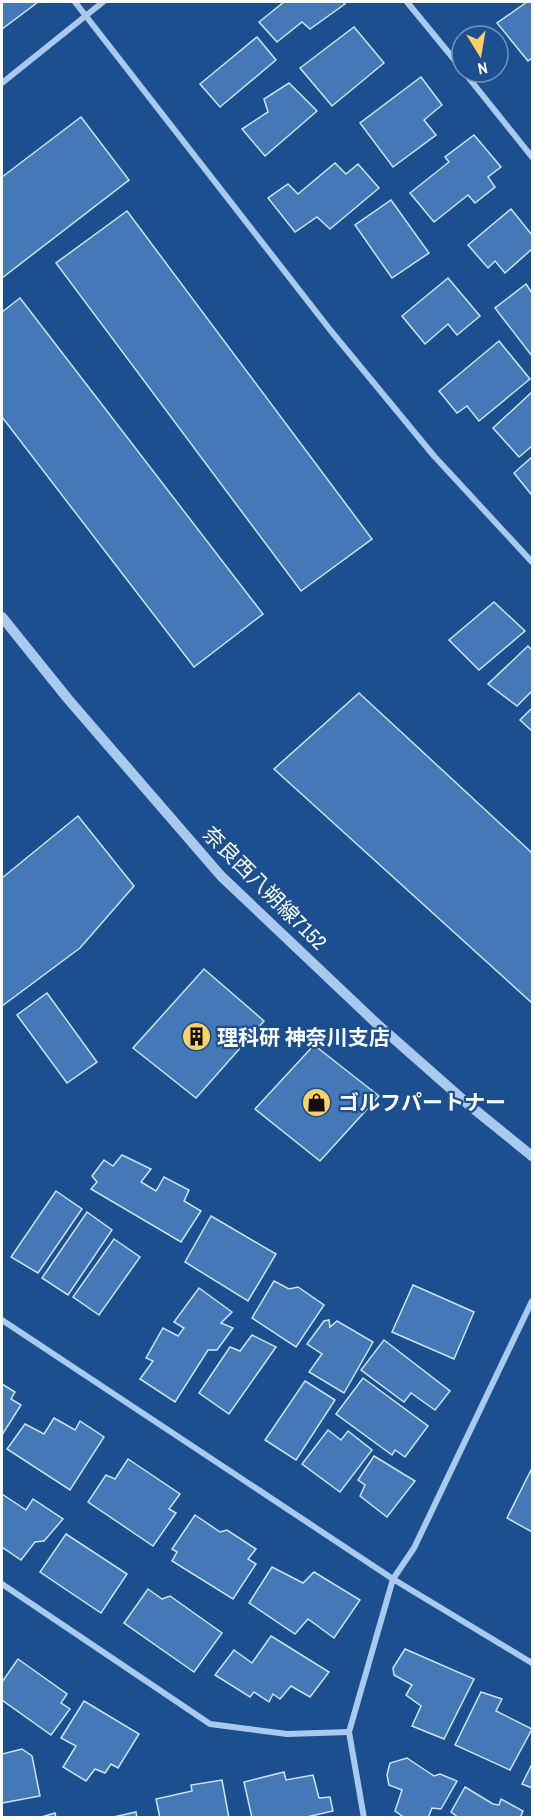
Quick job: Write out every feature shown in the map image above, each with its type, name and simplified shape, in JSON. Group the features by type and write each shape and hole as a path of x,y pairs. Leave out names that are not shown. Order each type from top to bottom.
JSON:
{"street":[{"path":"75,2 346,349 434,456 532,562"},
{"path":"2,83 103,2"},
{"path":"407,2 450,55"},
{"path":"473,84 532,157"},
{"name":"奈良西八朔線7152","path":"2,617 76,708 221,876 376,1023 469,1105 532,1156"},
{"path":"364,1818 349,1732 393,1579 414,1548 532,1301"},
{"path":"2,1320 393,1579 532,1663"},
{"path":"2,1584 210,1724 287,1734 349,1732"}],"building":[{"path":"2,2 38,2 2,29"},
{"path":"284,2 343,2 345,4 310,29 302,22 277,42 259,22"},
{"path":"527,2 532,2 532,58 528,61 510,39 510,24 497,23"},
{"path":"354,27 384,63 332,106 300,68"},
{"path":"257,37 276,60 220,107 200,84"},
{"path":"421,77 442,105 424,120 436,135 393,167 360,123"},
{"path":"289,83 317,111 265,156 242,129 268,112 264,99"},
{"path":"81,117 129,180 2,278 2,177"},
{"path":"474,135 501,167 488,177 495,187 475,203 468,195 434,222 410,193 449,162 445,157"},
{"path":"335,163 346,174 358,164 379,188 330,229 317,217 295,232 268,198 288,184 298,194"},
{"path":"391,200 429,253 392,278 355,225"},
{"path":"511,209 532,235 532,249 505,273 495,261 488,268 468,245"},
{"path":"127,211 372,539 301,591 56,263"},
{"path":"448,278 480,316 457,335 448,324 425,344 402,316"},
{"path":"526,284 532,293 532,356 495,308"},
{"path":"20,298 263,614 194,667 2,417 2,312"},
{"path":"499,341 530,379 479,421 467,406 457,413 439,391"},
{"path":"532,392 532,446 519,457 493,428"},
{"path":"532,457 532,492 531,494 514,473"},
{"path":"494,602 525,631 479,670 449,640"},
{"path":"528,646 532,650 532,691 517,706 488,684"},
{"path":"359,693 532,853 532,1003 274,769"},
{"path":"532,708 532,731 520,720"},
{"path":"78,816 134,886 80,948 2,1006 2,878"},
{"name":"理科研 神奈川支店","path":"204,969 264,1021 196,1098 133,1048"},
{"path":"47,993 97,1062 67,1083 17,1015"},
{"name":"ゴルフパートナー","path":"314,1045 379,1096 320,1161 255,1109"},
{"path":"122,1155 151,1169 141,1182 156,1191 164,1177 189,1190 184,1201 201,1211 181,1242 91,1189 97,1182 92,1176 104,1160 113,1166"},
{"path":"56,1191 82,1209 38,1273 11,1257"},
{"path":"87,1212 112,1230 68,1295 42,1278"},
{"path":"211,1216 276,1254 248,1301 185,1262"},
{"path":"114,1239 140,1257 99,1315 73,1297"},
{"path":"274,1281 289,1289 298,1287 324,1305 296,1347 252,1318"},
{"path":"413,1285 474,1312 454,1359 392,1332"},
{"path":"199,1288 232,1312 221,1323 233,1328 217,1350 208,1350 175,1402 140,1379 153,1361 146,1358 163,1328 178,1336 184,1328 174,1322"},
{"path":"329,1320 330,1327 337,1321 373,1342 344,1393 309,1372 322,1354 307,1344 324,1321"},
{"path":"252,1335 276,1347 229,1414 199,1393 230,1347 240,1351"},
{"path":"384,1340 450,1391 435,1410 411,1393 404,1402 361,1370"},
{"path":"363,1378 428,1426 405,1457 395,1450 392,1455 336,1414"},
{"path":"305,1381 335,1400 296,1460 265,1440"},
{"path":"2,1384 15,1392 11,1399 21,1405 2,1435"},
{"path":"54,1418 75,1430 80,1421 104,1437 70,1490 7,1449 25,1424 44,1434"},
{"path":"328,1430 341,1440 348,1431 372,1450 340,1492 302,1464"},
{"path":"374,1456 415,1481 387,1517 360,1496 365,1485 358,1480"},
{"path":"128,1459 180,1494 169,1509 176,1513 153,1546 88,1502 106,1475 115,1479"},
{"path":"532,1468 532,1532 507,1518"},
{"path":"2,1494 26,1510 33,1499 63,1519 44,1541 35,1542 21,1560 2,1547"},
{"path":"195,1515 220,1532 227,1530 256,1549 248,1559 256,1564 233,1599 172,1561 177,1552 172,1549"},
{"path":"66,1534 127,1574 101,1613 40,1572"},
{"path":"272,1567 303,1583 314,1572 360,1600 334,1638 308,1619 295,1634 249,1603"},
{"path":"148,1589 162,1599 170,1596 222,1633 194,1672 124,1623"},
{"path":"271,1636 329,1672 310,1697 291,1686 280,1699 273,1694 269,1702 254,1692 250,1697 215,1675 234,1650 252,1663"},
{"path":"405,1649 474,1679 444,1739 412,1726 421,1706 406,1695 412,1685 394,1675 393,1668"},
{"path":"18,1659 67,1694 61,1703 70,1709 51,1735 2,1700 2,1682"},
{"path":"481,1692 502,1699 496,1711 532,1729 510,1770 455,1745"},
{"path":"84,1701 139,1734 118,1768 111,1764 105,1773 95,1769 86,1781 63,1767 76,1746 61,1738"},
{"path":"22,1749 32,1756 40,1796 2,1803 2,1754"},
{"path":"407,1758 434,1776 440,1774 457,1781 441,1809 432,1808 428,1818 405,1818 395,1811 402,1790 389,1785 387,1775 390,1763"},
{"path":"532,1764 532,1788 522,1784"},
{"path":"284,1772 286,1780 313,1775 319,1798 330,1797 333,1811 302,1818 252,1818 244,1782"},
{"path":"222,1780 229,1818 160,1818 156,1799 192,1791 191,1785"},
{"path":"465,1787 493,1804 499,1805 501,1799 523,1811 520,1818 459,1818 451,1812"},
{"path":"136,1812 137,1818 109,1818"},
{"path":"55,1813 56,1818 38,1818"}],"place":[{"name":"理科研 神奈川支店","path":"196,1037"},
{"name":"ゴルフパートナー","path":"317,1102"}]}
